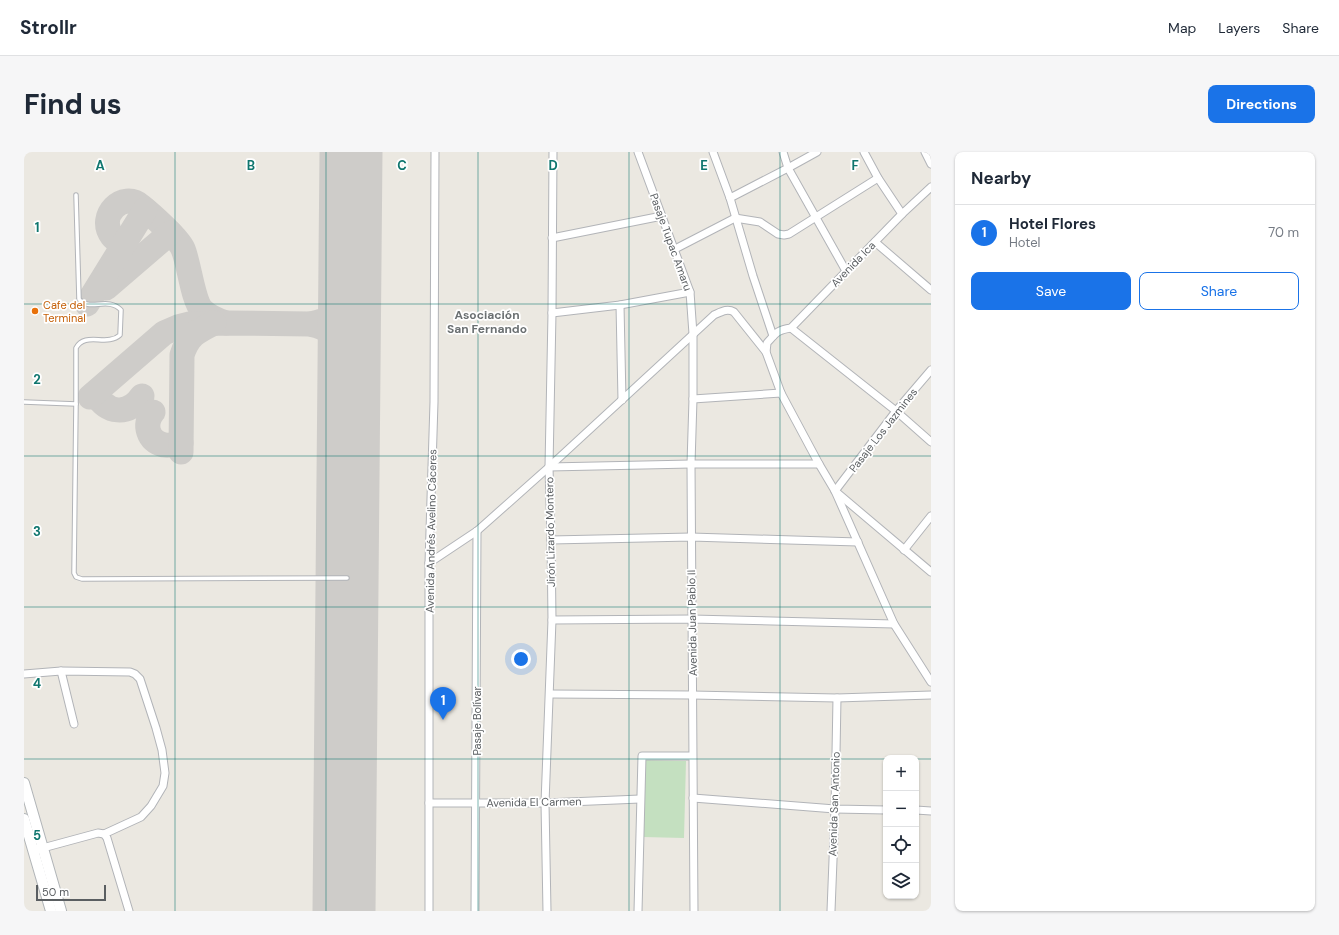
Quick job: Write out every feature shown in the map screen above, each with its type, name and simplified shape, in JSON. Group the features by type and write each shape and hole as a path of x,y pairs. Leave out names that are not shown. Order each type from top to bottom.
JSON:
{"street":[{"name":"Avenida Andrés Avelino Cáceres","path":"429,911 429,563 434,402 435,152"},
{"name":"Jirón Lizardo Montero","path":"547,911 545,804 552,620 549,467 553,152"},
{"name":"Pasaje Tupac Amaru","path":"638,152 690,292 693,334"},
{"path":"714,152 773,336 767,343 766,352"},
{"path":"783,152 788,168 846,271"},
{"path":"730,198 817,152"},
{"path":"864,152 878,178 902,214"},
{"path":"925,152 931,164"},
{"path":"675,249 735,218 760,222 778,234 789,234 878,178"},
{"name":"Avenida Ica","path":"773,336 780,329 790,328 931,186"},
{"path":"552,238 662,216"},
{"path":"875,242 931,290"},
{"path":"552,313 620,305 690,292"},
{"path":"620,305 622,400"},
{"path":"429,563 477,531 714,315 723,310 730,310 741,320 766,352 782,393 819,464 835,491 894,624 931,682"},
{"path":"790,328 896,411 931,442"},
{"name":"Avenida Juan Pablo II","path":"693,334 693,399 690,464 694,911"},
{"name":"Pasaje Los Jazmines","path":"835,491 896,411 931,370"},
{"path":"693,399 782,393"},
{"path":"549,467 690,464 819,464"},
{"path":"835,491 931,572"},
{"path":"904,550 931,516"},
{"name":"Pasaje Bolívar","path":"475,911 477,531"},
{"path":"551,540 691,537 858,542"},
{"path":"552,620 692,619 894,624"},
{"path":"24,674 61,671 130,672 135,674 140,679 156,728 162,750 165,773 163,786 151,806 141,817 104,834 98,833 38,849"},
{"path":"61,671 74,724"},
{"path":"550,694 837,698 931,695"},
{"name":"Avenida San Antonio","path":"831,911 837,698"},
{"path":"638,911 642,756 692,756"},
{"path":"24,783 51,911"},
{"path":"693,798 835,809 883,810"},
{"name":"Avenida El Carmen","path":"428,802 545,804 640,799"},
{"path":"919,810 931,811"},
{"path":"24,819 38,849 60,911"},
{"path":"104,834 107,838 129,911"}],"lane":[{"path":"76,195 79,299 82,303 88,304 116,305 121,310 120,335 117,338 111,340 84,340 78,343 76,348 74,573 76,576 82,579 347,578"},
{"path":"24,402 76,404"}],"green space":[{"path":"645,760 686,761 684,838 643,837"}],"taxiway":[{"path":"124,245 112,236 108,228 108,221 110,214 120,203 127,201 134,202 158,220 171,233 183,249 196,299 202,310 207,315 226,323"},
{"path":"87,304 145,210"},
{"path":"106,288 170,233"},
{"path":"310,324 326,320 336,312 350,286"},
{"path":"181,452 182,355 190,339 202,329 214,323"},
{"path":"90,397 164,333 190,324 310,324 325,329 335,336 343,346 349,360"},
{"path":"95,393 105,405 118,410 130,407 142,396"},
{"path":"153,412 148,422 148,427 154,440 164,445 181,443"}],"runway":[{"path":"344,911 351,152"}],"place":[{"name":"Cafe del Terminal","path":"35,311"},
{"name":"Hotel Flores","path":"443,720"}],"district":[{"name":"Asociación San Fernando","path":"487,322"}]}
